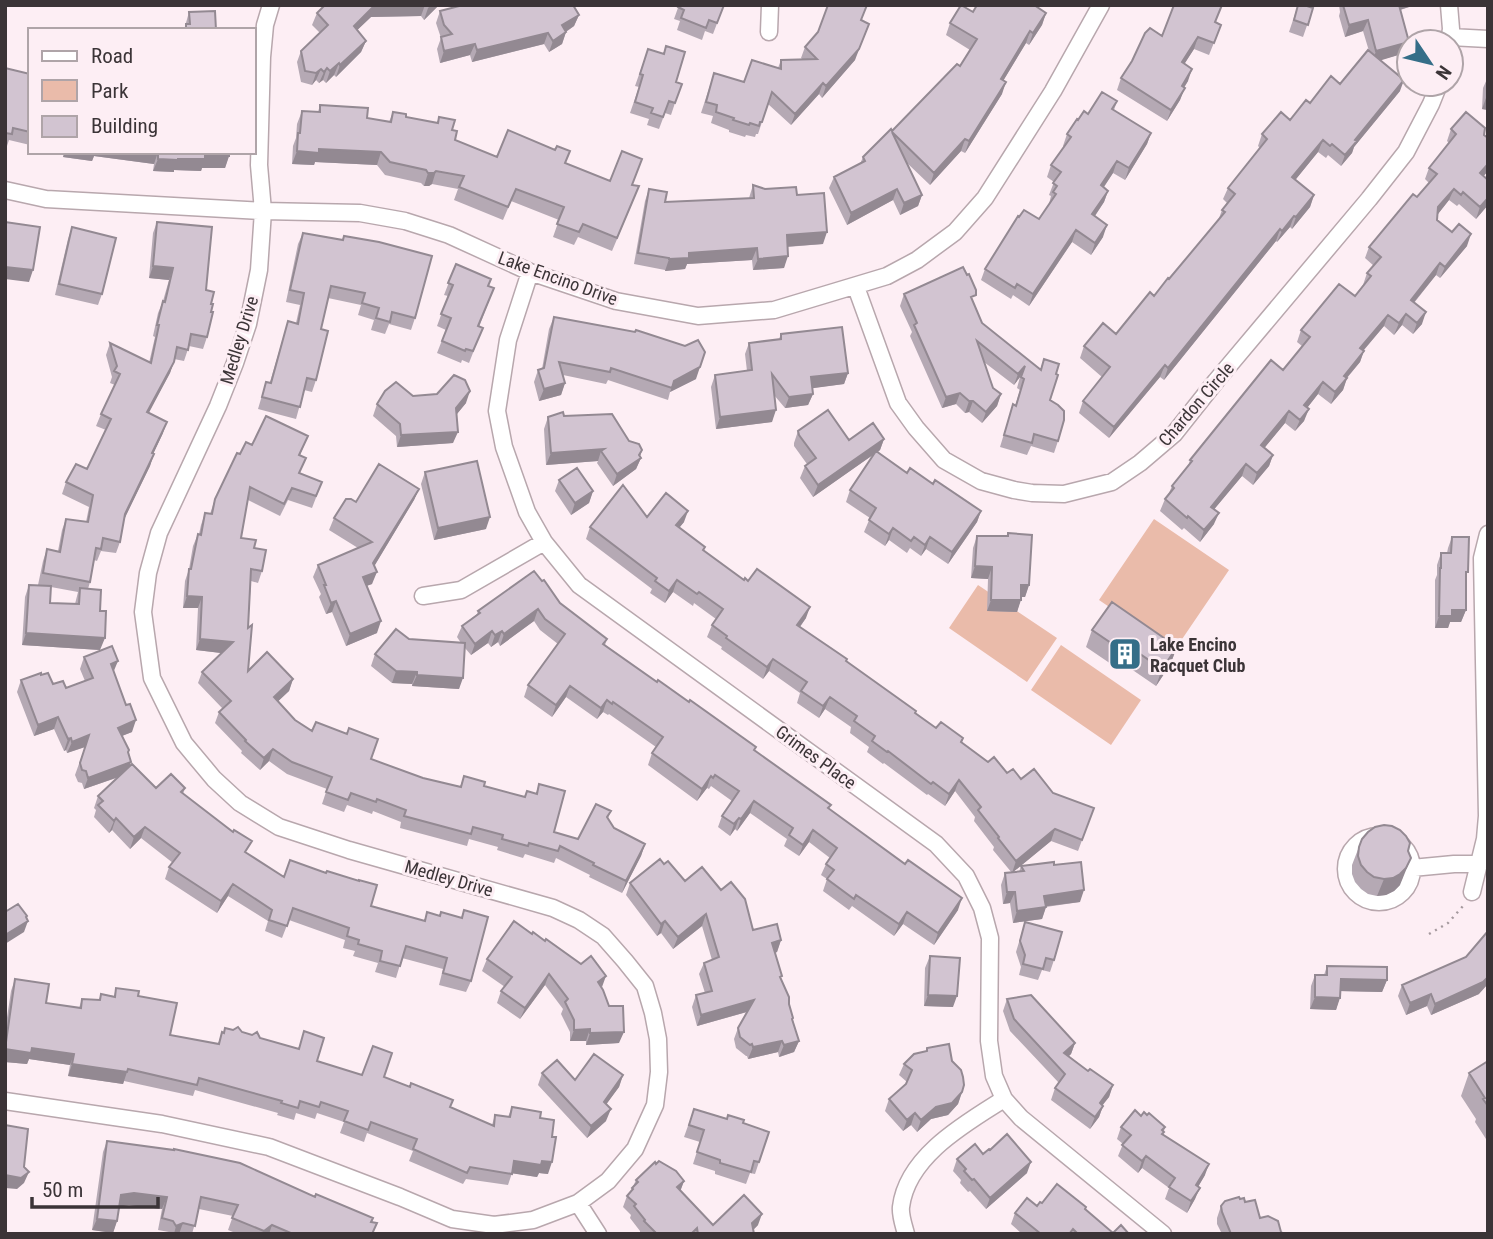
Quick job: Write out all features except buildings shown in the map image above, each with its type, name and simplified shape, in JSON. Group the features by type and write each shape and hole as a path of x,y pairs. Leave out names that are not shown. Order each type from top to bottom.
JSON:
{"street":[{"name":"Medley Drive","path":"5,1101 162,1124 269,1147 400,1196 452,1219 494,1225 533,1220 578,1203 608,1181 635,1149 655,1105 659,1072 658,1039 645,986 603,936 579,920 553,908 349,850 279,827 240,803 214,779 184,743 152,678 143,612 148,573 159,533 235,363 248,324 259,270 263,211 259,165 262,57 265,25 271,5"},
{"path":"769,32 770,5"},
{"name":"Lake Encino Drive","path":"5,190 47,199 263,211 360,213 405,221 449,235 530,272 616,301 698,316 774,310 887,276 917,260 955,232 985,198 1053,91 1101,5"},
{"path":"1449,5 1451,28"},
{"path":"1465,39 1488,38"},
{"name":"Chardon Circle","path":"856,287 898,403 944,460 981,481 1032,493 1064,494 1112,482 1151,455 1174,434 1406,152 1434,98"},
{"name":"Grimes Place","path":"530,272 508,340 497,411 504,447 527,512 544,542 579,585 936,844 965,876 982,908 990,938 989,1041 994,1076 1004,1099 1020,1118 1163,1234"},
{"path":"1472,892 1485,839 1487,816 1482,558 1488,534"},
{"path":"423,596 461,590 544,542"},
{"path":"1374,836 1386,836 1405,848 1412,868 1411,879 1406,888 1390,900 1380,902 1360,897 1353,890 1347,879 1346,868 1354,847 1374,836"},
{"path":"1412,868 1454,863 1479,864"},
{"path":"906,1234 900,1209 907,1183 927,1156 955,1130 1004,1099"},
{"path":"578,1203 598,1234"}],"path":[{"path":"1429,934 1448,923 1472,892"}],"green space":[{"path":"1154,519 1229,570 1174,651 1099,600"},
{"path":"978,585 1057,638 1027,682 949,628"},
{"path":"1061,645 1141,700 1111,745 1031,690"}],"place":[{"name":"Lake Encino Racquet Club","path":"1125,654"}]}
